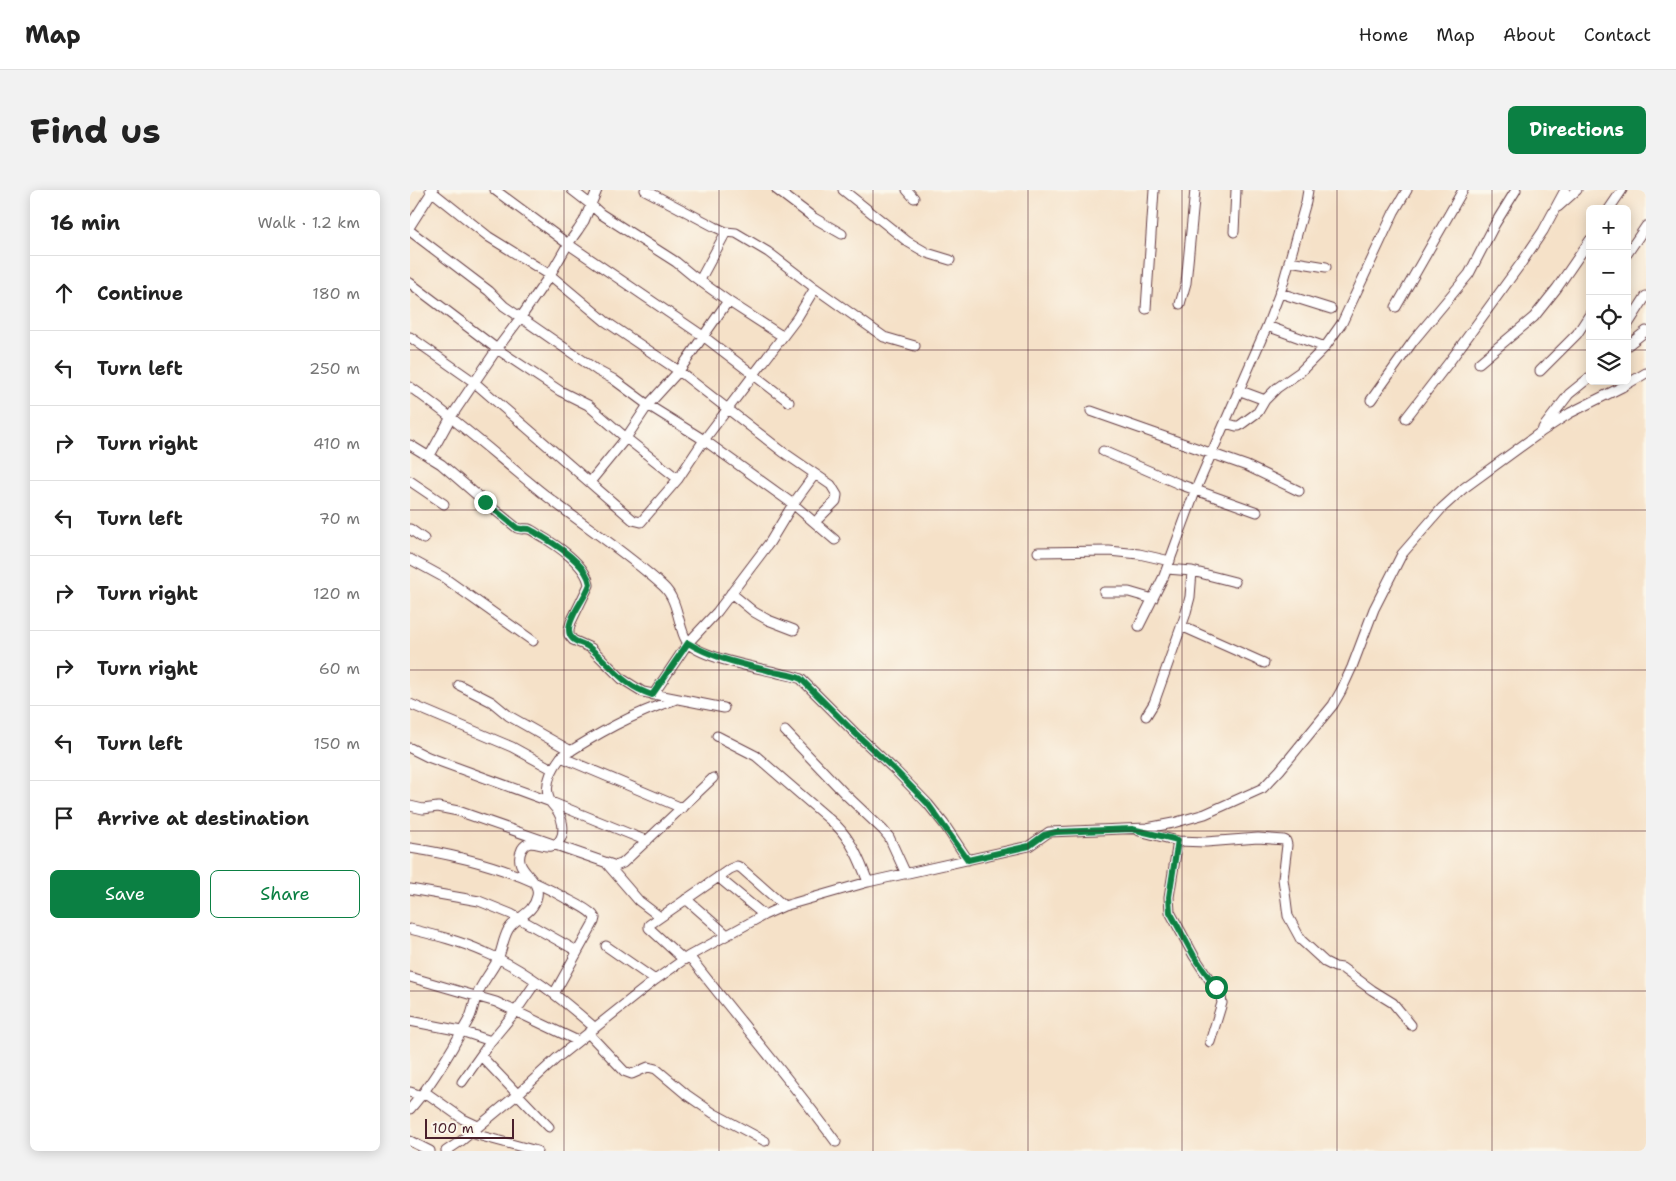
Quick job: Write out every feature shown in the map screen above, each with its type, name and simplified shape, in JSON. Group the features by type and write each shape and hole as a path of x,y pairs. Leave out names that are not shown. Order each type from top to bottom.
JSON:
{"street":[{"path":"410,226 432,190 489,237 550,275 605,321 679,371 783,452 831,486 837,495 836,501 819,518"},
{"path":"495,190 568,244 703,336 789,402"},
{"path":"572,190 601,214 676,262 728,301 782,336"},
{"path":"429,457 474,382 550,275 584,221 590,204 598,190"},
{"path":"645,190 726,232 736,232 768,252 884,337 915,346"},
{"path":"777,190 814,218 842,234"},
{"path":"843,190 908,242 927,253 950,260"},
{"path":"907,190 914,198"},
{"path":"1146,309 1154,190"},
{"path":"1180,304 1186,283 1195,190"},
{"path":"1234,232 1236,190"},
{"path":"1139,626 1168,565 1196,489 1280,293 1308,190"},
{"path":"1225,423 1236,426 1243,424 1260,410 1265,400 1277,388 1300,372 1325,347 1342,323 1390,220 1408,190"},
{"path":"1396,307 1463,190"},
{"path":"1371,400 1414,340 1469,274 1495,224 1516,190"},
{"path":"1406,418 1522,262 1542,231 1564,190"},
{"path":"1553,212 1577,190"},
{"path":"1612,205 1622,190"},
{"path":"1630,250 1646,226"},
{"path":"410,231 488,291 504,306 598,371 613,378 648,405 704,440 793,504 835,540"},
{"path":"700,280 726,232"},
{"path":"1479,364 1534,317 1586,246"},
{"path":"1289,261 1326,267"},
{"path":"410,283 496,349 560,391 578,398 588,405 678,479"},
{"path":"410,337 474,382 633,520 640,522 678,479 704,440 796,318 815,288"},
{"path":"1280,293 1331,309"},
{"path":"1631,320 1646,296"},
{"path":"590,482 626,438 648,405 679,371 728,301"},
{"path":"1540,371 1577,334 1586,320"},
{"path":"1267,326 1325,347"},
{"path":"1631,343 1646,331"},
{"path":"446,1151 518,1094 578,1041 655,980 686,958 784,906 868,882 1029,846 1049,832 1148,828 1173,824 1204,814 1256,791 1271,780 1328,712 1341,691 1374,610 1402,554 1442,508 1464,488 1541,432 1570,413 1646,373"},
{"path":"1541,432 1569,394 1586,380"},
{"path":"410,387 452,417 540,491 665,587 676,607 688,643 717,657 801,679 928,804 968,860"},
{"path":"1238,390 1265,400"},
{"path":"1092,411 1212,452 1247,466 1299,491"},
{"path":"410,445 441,464 517,528 530,530 562,548 579,566 590,584 571,622 569,635 573,640 591,648 622,679 635,688 652,695 724,708"},
{"path":"1103,451 1179,484 1257,512"},
{"path":"652,695 688,643 717,612 770,542 793,504 815,474"},
{"path":"410,481 444,504"},
{"path":"410,529 424,539"},
{"path":"1038,552 1109,551 1140,554 1168,565 1235,582"},
{"path":"410,559 443,576 533,641"},
{"path":"1146,716 1154,702 1181,626 1190,597 1192,571"},
{"path":"1104,592 1129,592 1153,599"},
{"path":"731,593 754,612 768,620 794,630"},
{"path":"1181,626 1264,663"},
{"path":"459,685 492,702 509,716 571,751"},
{"path":"410,1110 432,1083 469,1018 477,995 498,958 509,929 531,909 535,902 538,888 535,882 523,871 520,861 521,851 525,845 532,843 548,847 561,839 563,832 558,812 551,802 548,786 552,768 560,757 606,729 650,708 677,699"},
{"path":"410,704 512,747 552,768"},
{"path":"786,730 845,794 889,837 906,874"},
{"path":"717,736 756,756 836,825 852,845 868,882"},
{"path":"410,748 428,757 551,802 647,841"},
{"path":"560,757 682,808"},
{"path":"410,806 422,808 438,807 458,811 607,864 620,866 713,778"},
{"path":"1132,829 1178,840 1206,842 1258,838 1286,841 1283,879 1288,916 1301,940 1325,962 1342,968 1393,1003 1411,1024"},
{"path":"1178,840 1169,897 1170,912 1194,956 1221,997 1222,1003 1210,1042"},
{"path":"410,848 478,862 522,877 535,882 590,912 595,918 554,994"},
{"path":"607,864 639,901 660,917"},
{"path":"784,906 741,868 733,868 660,917 649,925 649,928 686,958 794,1085 836,1142"},
{"path":"718,877 764,915"},
{"path":"410,889 479,902 511,914 578,950"},
{"path":"686,899 727,935"},
{"path":"410,929 446,938 498,958 554,994 592,1030 624,1071 632,1074 648,1067 656,1069 686,1096 765,1141"},
{"path":"606,946 655,980"},
{"path":"410,977 477,995 516,1011 578,1041"},
{"path":"462,1082 536,982"},
{"path":"410,1021 461,1031 491,1041"},
{"path":"481,1056 549,1127"},
{"path":"410,1092 423,1094 478,1126"},
{"path":"470,1133 537,1151"},
{"path":"410,1141 430,1151"}],"route":[{"path":"485,502 517,528 530,530 562,548 579,566 590,584 571,622 569,635 573,640 591,648 622,679 635,688 652,695 688,643 717,657 801,679 928,804 968,860 1029,846 1049,832 1132,829 1178,840 1169,897 1170,912 1194,956 1216,987"}]}
